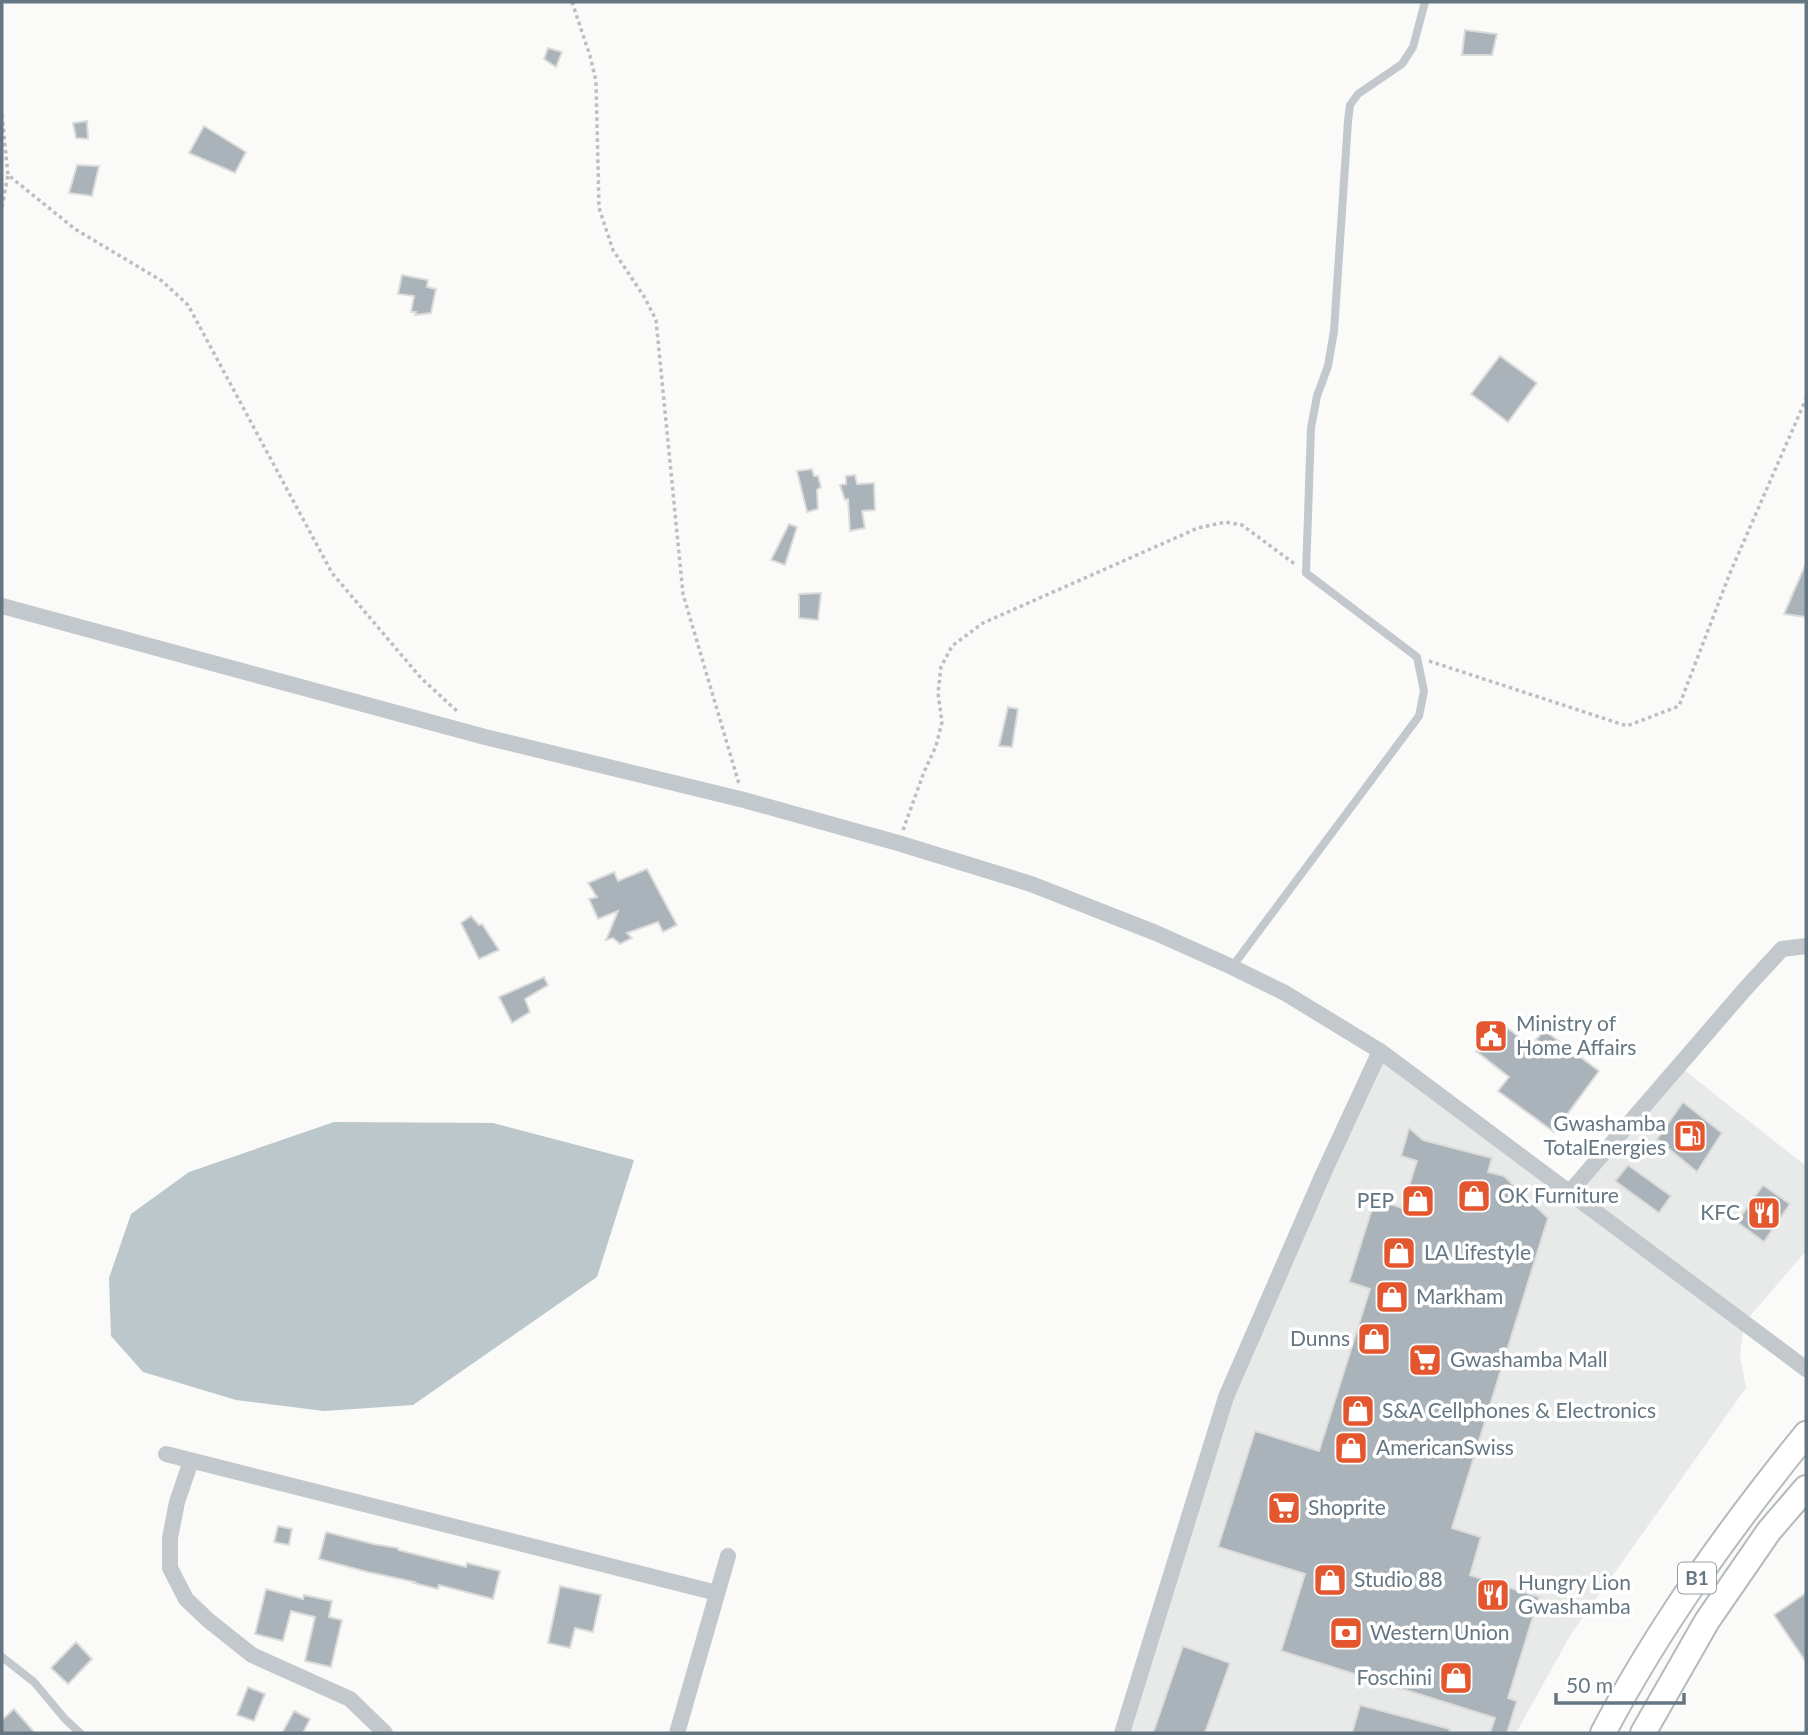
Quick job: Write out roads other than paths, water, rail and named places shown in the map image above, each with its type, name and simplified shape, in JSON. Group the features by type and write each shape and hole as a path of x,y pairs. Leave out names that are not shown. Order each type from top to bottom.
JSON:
{"main road":[{"name":"B1","path":"1603,1733 1678,1604 1806,1434"},
{"name":"B1","path":"1643,1733 1707,1621 1769,1531 1806,1488"}],"street":[{"path":"2,606 485,737 744,800 898,843 1031,884 1156,933 1285,993 1380,1051 1806,1369"},
{"path":"1569,1193 1782,949 1806,946"},
{"path":"1122,1733 1226,1397 1380,1051"},
{"path":"166,1454 717,1593"},
{"path":"191,1461 177,1503 170,1538 170,1568 186,1600 252,1655 350,1699 385,1733"},
{"path":"677,1733 728,1556"}],"lane":[{"path":"1232,967 1419,716 1424,691 1417,657 1306,573 1311,428 1317,396 1328,366 1334,331 1350,105 1357,94 1402,64 1413,47 1425,2"},
{"path":"2,1657 34,1682 80,1733"}],"place":[{"name":"Ministry of Home Affairs","path":"1491,1036"},
{"name":"Gwashamba TotalEnergies","path":"1690,1136"},
{"name":"OK Furniture","path":"1474,1196"},
{"name":"PEP","path":"1418,1201"},
{"name":"KFC","path":"1764,1213"},
{"name":"LA Lifestyle","path":"1399,1253"},
{"name":"Markham","path":"1392,1297"},
{"name":"Dunns","path":"1374,1339"},
{"name":"Gwashamba Mall","path":"1425,1360"},
{"name":"S&A Cellphones & Electronics","path":"1358,1411"},
{"name":"AmericanSwiss","path":"1351,1448"},
{"name":"Shoprite","path":"1284,1508"},
{"name":"Studio 88","path":"1330,1580"},
{"name":"Hungry Lion Gwashamba","path":"1493,1595"},
{"name":"Western Union","path":"1346,1633"},
{"name":"Foschini","path":"1456,1678"}]}
